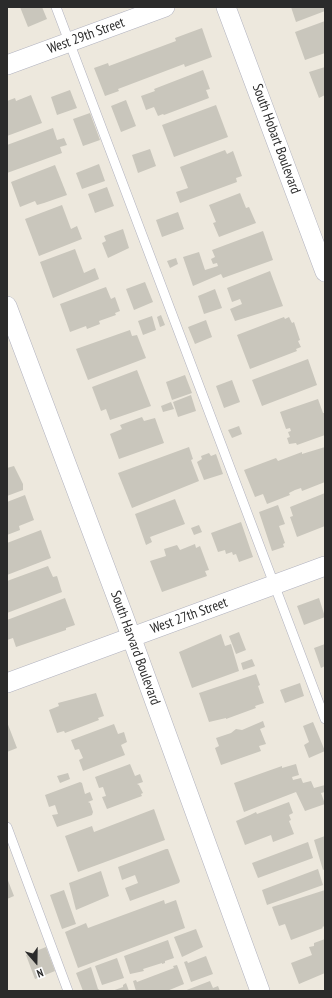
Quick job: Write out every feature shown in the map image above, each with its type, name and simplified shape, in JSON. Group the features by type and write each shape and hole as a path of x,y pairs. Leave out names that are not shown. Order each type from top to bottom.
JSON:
{"street":[{"name":"West 29th Street","path":"7,65 165,7"},
{"name":"South Hobart Boulevard","path":"226,7 325,272"},
{"name":"South Harvard Boulevard","path":"7,306 131,637 260,991"},
{"name":"West 27th Street","path":"7,683 325,566"}],"lane":[{"path":"56,7 325,719"},
{"path":"7,827 68,991"}],"building":[{"path":"20,7 42,7 47,19 28,27"},
{"path":"291,7 325,7 325,11 296,22"},
{"path":"325,21 325,53 305,60 295,32"},
{"path":"202,28 212,57 185,67 184,64 118,89 119,91 105,96 94,68 108,63 109,66 176,41 175,38"},
{"path":"325,67 325,95 319,98 309,72"},
{"path":"203,70 210,89 206,90 209,98 164,115 158,116 154,107 146,110 141,96 155,91 154,89"},
{"path":"70,90 77,108 57,115 51,97"},
{"path":"31,95 42,123 7,136 7,101 15,98 16,101"},
{"path":"126,100 136,126 121,132 111,106"},
{"path":"216,105 228,137 174,157 162,125"},
{"path":"90,113 100,140 83,146 73,119"},
{"path":"53,128 57,140 64,138 67,145 60,147 62,153 7,173 7,145"},
{"path":"150,149 156,166 138,173 132,155"},
{"path":"225,150 227,154 233,151 242,176 236,178 237,182 180,203 176,192 188,188 180,167"},
{"path":"99,164 105,181 82,189 76,173"},
{"path":"55,165 67,195 37,205 35,201 20,207 11,182"},
{"path":"107,187 114,206 95,213 88,194"},
{"path":"240,193 246,208 249,207 256,223 219,237 213,223 216,222 209,205"},
{"path":"62,205 71,229 77,226 82,239 39,256 25,219"},
{"path":"178,212 184,229 162,237 156,220"},
{"path":"123,229 129,248 108,258 102,243 106,241 104,236"},
{"path":"263,231 273,260 223,278 221,274 193,286 183,257 199,252 205,270 218,266 217,263 213,264 211,259 215,257 212,250"},
{"path":"75,249 84,273 95,268 99,279 53,298 40,262"},
{"path":"176,258 178,264 170,268 167,261"},
{"path":"270,271 283,306 235,321 230,309 242,304 240,299 232,302 227,288"},
{"path":"145,282 153,302 134,310 126,289"},
{"path":"106,287 111,299 115,297 120,311 115,313 116,315 99,321 100,324 87,329 86,326 70,332 60,304"},
{"path":"215,289 222,308 204,314 198,296"},
{"path":"161,315 165,325 160,327 157,317"},
{"path":"152,316 156,330 143,335 138,321"},
{"path":"284,317 285,319 289,317 292,323 294,322 300,340 298,341 301,347 296,349 297,351 250,369 237,335"},
{"path":"206,320 212,337 195,344 188,327"},
{"path":"130,330 132,336 137,335 146,358 88,380 76,349"},
{"path":"308,359 317,385 262,406 252,380"},
{"path":"137,370 151,406 110,420 106,409 101,411 92,387"},
{"path":"185,375 192,393 172,400 166,382"},
{"path":"232,380 240,402 224,408 216,386"},
{"path":"191,395 196,411 178,417 173,402"},
{"path":"318,399 323,413 325,413 325,435 297,445 296,443 289,444 287,438 290,437 288,432 291,431 290,428 286,429 280,412"},
{"path":"171,402 174,409 163,412 161,406"},
{"path":"142,417 144,421 155,418 164,443 119,459 110,434 122,429 120,425"},
{"path":"239,426 242,434 232,438 228,430"},
{"path":"189,447 193,459 191,460 199,481 132,508 118,473"},
{"path":"325,447 325,482 302,491 301,488 295,490 289,493 290,495 267,504 263,494 255,497 244,470 276,458 278,461 302,452 302,454"},
{"path":"209,453 211,456 216,454 223,474 204,480 197,462 202,459 201,456"},
{"path":"14,466 23,484 23,490 7,496 7,468"},
{"path":"325,493 325,526 297,537 290,517 293,516 290,507"},
{"path":"25,495 34,520 19,526 20,530 7,535 7,502"},
{"path":"175,499 185,524 150,537 152,542 146,545 135,514"},
{"path":"278,505 285,524 279,526 285,543 283,544 284,547 272,551 259,512"},
{"path":"241,522 253,557 239,562 236,554 233,555 232,552 226,554 225,550 218,552 211,533"},
{"path":"199,525 202,532 194,535 191,528"},
{"path":"41,530 51,558 7,575 7,543"},
{"path":"195,544 196,548 200,546 209,570 205,571 207,576 162,592 150,561 166,556 164,549 177,545 180,550"},
{"path":"48,566 53,577 57,576 62,592 7,613 7,581"},
{"path":"65,598 75,625 66,628 66,630 16,647 13,638 7,640 7,620"},
{"path":"319,598 325,617 304,625 297,606"},
{"path":"239,632 246,650 236,654 229,636"},
{"path":"221,634 225,646 231,644 239,671 192,688 179,652"},
{"path":"325,644 325,666 321,668 314,648"},
{"path":"252,659 255,666 243,670 241,663"},
{"path":"256,674 260,685 258,686 264,703 255,706 256,708 226,719 209,722 199,693"},
{"path":"300,683 304,696 285,703 280,690"},
{"path":"96,693 104,716 98,718 99,720 65,733 64,731 57,733 49,710 59,706 58,703"},
{"path":"263,721 265,727 260,729 266,744 259,746 261,751 221,765 215,748 219,746 216,738 231,733 236,729 242,730"},
{"path":"7,722 17,748 7,752"},
{"path":"313,722 325,751 309,758 304,745 309,742 303,726"},
{"path":"114,724 118,734 124,732 127,742 121,745 125,755 83,771 79,760 83,758 79,749 75,750 71,740"},
{"path":"130,764 135,776 140,774 143,782 137,784 143,793 141,794 142,796 107,809 102,797 106,796 103,787 99,788 95,777"},
{"path":"296,764 299,775 292,777 293,780 301,778 303,783 311,781 314,788 325,785 325,792 321,793 325,804 305,811 296,792 244,812 234,783 282,766 282,768"},
{"path":"68,773 70,779 60,783 57,776"},
{"path":"80,782 82,783 85,794 90,792 93,800 88,802 90,803 93,812 92,815 57,827 52,815 58,814 55,805 49,807 45,795"},
{"path":"289,802 293,813 289,815 291,820 289,821 294,834 273,842 271,835 245,845 236,821 256,812 257,814"},
{"path":"154,809 165,840 78,872 65,836 92,826 94,832"},
{"path":"325,836 325,869 323,870 314,840"},
{"path":"308,842 313,858 258,878 252,863"},
{"path":"168,849 180,881 179,883 130,901 125,888 138,883 135,875 122,880 118,867"},
{"path":"318,869 323,885 267,905 262,890"},
{"path":"101,871 109,896 76,910 69,883"},
{"path":"7,878 14,896 7,899"},
{"path":"64,890 76,924 62,929 50,895"},
{"path":"325,890 325,926 291,940 285,924 279,926 272,907"},
{"path":"164,900 165,904 176,900 185,928 78,968 65,932 86,923 88,928"},
{"path":"196,929 203,947 182,957 174,937"},
{"path":"325,939 325,973 299,984 291,963 312,955 309,947 314,946 314,943"},
{"path":"168,940 174,958 165,961 165,963 143,969 144,971 130,974 124,956"},
{"path":"46,947 55,971 35,979 26,955"},
{"path":"206,956 213,974 191,982 184,962 187,961 188,963"},
{"path":"117,958 124,978 102,985 95,966"},
{"path":"177,965 184,984 167,991 136,991 133,981 136,980 137,982 174,968 173,966"},
{"path":"91,967 98,989 101,991 83,991 76,973"},
{"path":"210,981 213,988 218,986 220,991 184,991"},
{"path":"126,983 129,991 112,991 123,987"}]}
